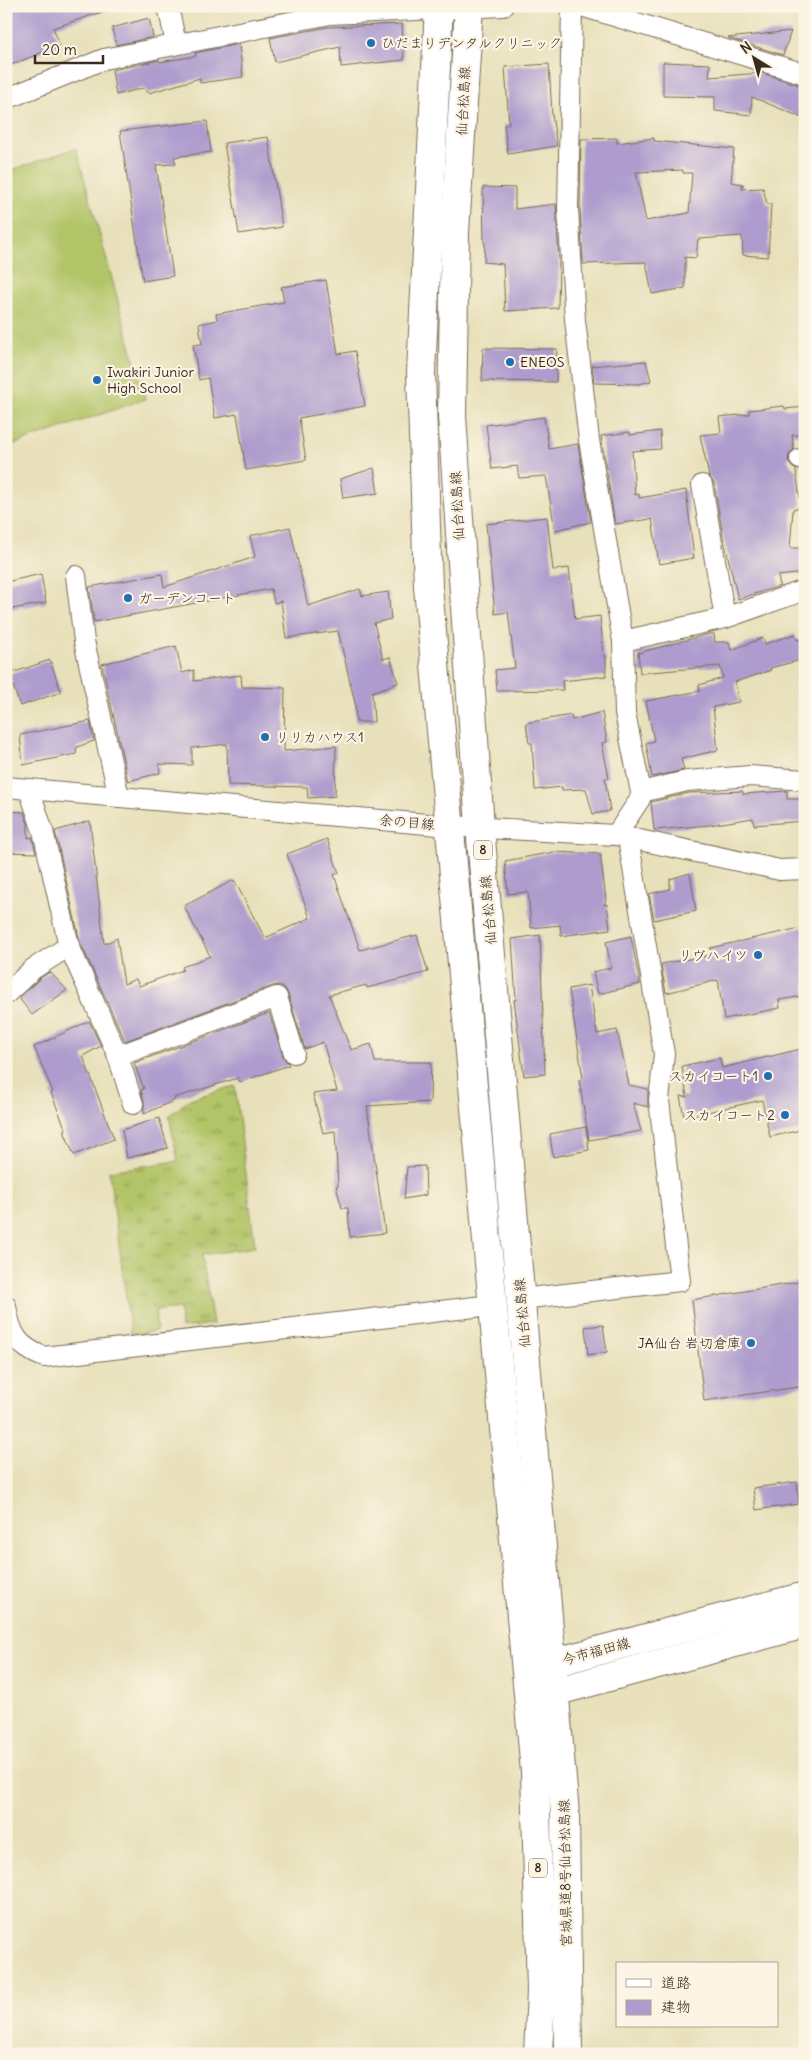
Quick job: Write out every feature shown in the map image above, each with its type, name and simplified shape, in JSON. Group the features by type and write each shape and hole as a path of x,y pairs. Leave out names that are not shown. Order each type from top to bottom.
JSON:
{"main road":[{"name":"仙台松島線","path":"469,7 455,232 452,416 458,530 480,827 554,1692"},
{"name":"仙台松島線","path":"439,8 421,373 428,587 527,1683"},
{"name":"今市福田線","path":"527,1683 552,1663 805,1596"},
{"name":"今市福田線","path":"554,1692 805,1624"},
{"path":"527,1683 554,1692"},
{"name":"宮城県道8号仙台松島線","path":"527,1683 535,1772 541,1991 538,2054"},
{"name":"宮城県道8号仙台松島線","path":"554,1692 566,1832 568,2054"}],"street":[{"path":"168,6 176,44"},
{"path":"6,99 104,59 330,14 503,6"},
{"path":"520,1299 680,1281 659,1100 664,1054 622,837 640,799 641,792 625,713 622,641 589,440 575,320 568,209 572,6"},
{"path":"580,6 805,74"},
{"path":"702,485 724,618"},
{"path":"76,576 84,641 119,797"},
{"path":"622,641 724,618 805,590"},
{"path":"641,792 687,781 750,776 805,780"},
{"name":"余の目線","path":"6,788 449,826 622,837 780,870 805,869"},
{"path":"29,789 43,831 68,946 118,1056 134,1104"},
{"path":"7,991 33,969 68,946"},
{"path":"118,1056 277,997 294,1053"},
{"path":"6,1306 8,1321 15,1337 27,1350 44,1357 492,1305"}],"green space":[{"path":"76,148 145,399 6,447 6,172"},
{"path":"235,1086 255,1247 202,1255 213,1324 181,1328 180,1308 155,1311 157,1331 131,1335 109,1171 178,1161 169,1116 190,1099"}],"building":[{"path":"6,6 108,6 108,10 53,28 60,45 6,67"},
{"path":"149,18 153,37 116,45 112,28"},
{"name":"ひだまりデンタルクリニック","path":"402,24 404,60 341,67 340,47 275,62 270,38 328,27"},
{"path":"791,31 783,55 728,38"},
{"path":"239,44 243,77 200,83 200,78 149,93 143,88 116,95 112,70 159,60 160,62 196,56 195,53"},
{"path":"663,62 710,64 709,77 762,73 805,87 805,119 752,97 751,115 715,111 715,97 663,96"},
{"path":"549,64 552,115 557,146 508,154 504,125 509,124 505,67"},
{"path":"207,121 211,152 174,157 176,164 156,165 173,276 143,281 120,131"},
{"path":"268,137 282,227 239,234 224,143"},
{"path":"617,138 617,143 654,138 654,141 734,149 731,182 743,184 742,189 763,188 767,204 771,204 768,257 743,255 742,236 698,239 696,258 685,257 685,288 652,294 646,262 583,264 580,209 581,139","holes":["683,170 683,173 692,173 689,213 646,221 636,172"]},
{"path":"483,187 515,188 515,209 556,204 559,261 558,308 505,311 503,264 484,262"},
{"path":"326,280 338,354 355,351 365,406 299,418 306,460 246,470 237,414 215,418 208,378 199,380 193,345 202,344 199,324 217,320 216,314 284,302 281,287"},
{"path":"483,348 557,349 556,382 482,381"},
{"path":"646,361 651,381 639,384 594,383 592,366"},
{"path":"784,406 785,409 805,407 805,435 792,435 794,449 789,455 788,461 796,470 801,507 793,509 790,548 805,548 805,573 778,576 780,586 738,599 723,536 714,483 709,476 700,435 721,433 719,417 749,414 749,410"},
{"path":"544,417 549,449 578,444 591,522 555,530 546,476 519,478 517,466 492,469 486,425"},
{"path":"660,431 661,449 632,451 635,495 639,494 639,498 686,490 694,558 659,564 652,519 615,524 601,436 630,432 630,435"},
{"path":"374,468 378,493 343,498 340,479"},
{"path":"547,517 553,570 569,568 575,619 600,616 604,656 606,656 606,676 562,681 563,690 497,691 495,670 515,668 508,612 495,614 486,524"},
{"path":"290,527 308,606 360,589 362,596 388,592 391,619 374,623 383,659 390,657 398,683 372,692 374,722 356,722 355,703 338,631 286,638 281,601 274,603 271,589 94,622 89,587 162,574 164,587 255,557 250,536"},
{"path":"41,574 46,603 6,610 6,582"},
{"path":"714,634 715,642 729,642 731,650 763,638 765,644 795,634 797,640 805,638 805,659 770,668 771,670 735,682 739,702 713,707 718,750 681,759 684,770 652,777 646,743 654,741 646,701 700,691 699,685 723,678 720,666 640,673 638,653"},
{"path":"176,646 182,673 194,670 194,681 241,675 242,687 285,688 284,751 336,746 335,796 308,798 307,787 228,785 227,744 192,748 192,765 159,764 160,773 128,781 102,664"},
{"path":"50,660 61,692 20,706 9,674"},
{"path":"602,712 607,742 602,743 609,778 605,778 610,811 593,814 586,789 562,790 562,787 535,790 532,743 529,743 526,723 571,715 572,720"},
{"path":"90,721 94,741 77,747 76,754 23,765 20,735"},
{"path":"743,791 743,794 787,791 787,799 805,799 805,821 754,825 753,818 710,825 654,830 651,802 689,793"},
{"path":"8,811 24,812 28,824 28,838 32,837 36,853 6,852"},
{"path":"90,821 104,944 117,938 124,984 136,979 139,986 183,970 182,967 210,956 184,906 234,880 265,938 310,918 287,854 327,839 339,873 334,875 360,950 417,935 428,972 367,988 366,985 329,995 351,1050 371,1044 375,1062 431,1062 430,1102 367,1106 385,1233 350,1237 348,1208 342,1208 336,1186 338,1186 335,1131 323,1133 313,1094 337,1091 323,1042 305,1049 285,988 279,985 273,986 125,1041 80,942 55,831"},
{"path":"554,852 600,854 606,899 604,905 607,904 610,929 561,936 560,925 531,928 528,892 508,894 505,861"},
{"path":"690,873 696,911 654,920 649,894 670,889 670,879"},
{"path":"805,927 805,996 779,1000 780,1008 724,1019 718,980 666,993 661,964 712,955 710,948"},
{"path":"540,935 545,1074 524,1076 514,1000 516,1000 512,939"},
{"path":"631,936 640,984 598,994 593,972 611,968 606,942"},
{"path":"50,972 67,990 32,1015 19,998 40,978"},
{"path":"589,985 597,1034 617,1030 629,1085 648,1089 648,1107 633,1103 641,1131 589,1140 579,1080 583,1079 569,989"},
{"path":"269,1013 283,1056 289,1065 240,1082 238,1078 174,1098 175,1100 144,1114 144,1101 141,1090 144,1089 134,1063"},
{"path":"89,1021 101,1046 83,1056 114,1139 74,1155 51,1093 53,1092 34,1047"},
{"path":"805,1048 805,1129 770,1137 762,1100 684,1117 680,1096 687,1097 682,1066 720,1058 722,1068"},
{"path":"159,1118 168,1148 127,1158 122,1130"},
{"path":"586,1127 589,1150 553,1157 550,1134"},
{"path":"425,1166 426,1195 404,1199 407,1167"},
{"name":"JA仙台 岩切倉庫","path":"805,1281 805,1386 704,1401 692,1300"},
{"path":"603,1325 607,1352 588,1355 585,1327"},
{"path":"797,1482 799,1504 756,1510 753,1488"}],"place":[{"name":"ひだまりデンタルクリニック","path":"371,43"},
{"name":"ENEOS","path":"510,362"},
{"name":"Iwakiri Junior High School","path":"97,380"},
{"name":"ガーデンコート","path":"128,598"},
{"name":"リリカハウス1","path":"265,737"},
{"name":"リヴハイツ","path":"758,955"},
{"name":"スカイコート1","path":"768,1076"},
{"name":"スカイコート2","path":"785,1115"},
{"name":"JA仙台 岩切倉庫","path":"751,1343"}]}
